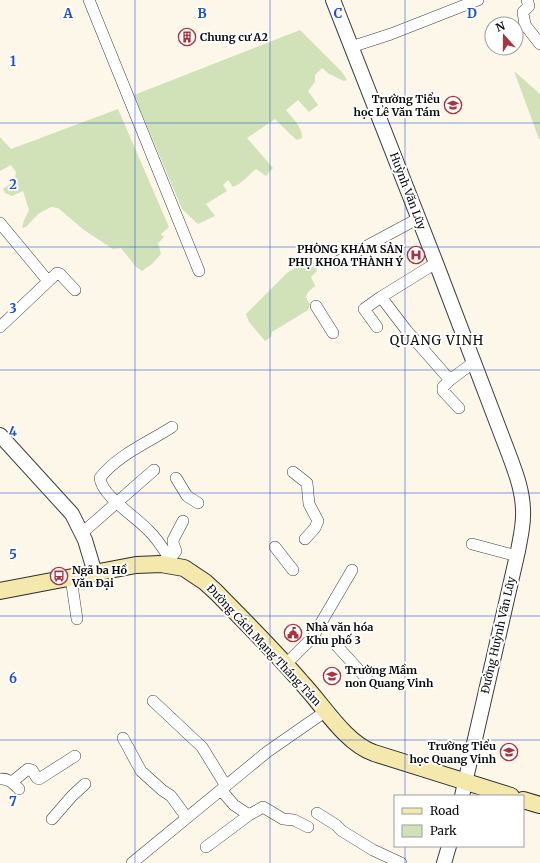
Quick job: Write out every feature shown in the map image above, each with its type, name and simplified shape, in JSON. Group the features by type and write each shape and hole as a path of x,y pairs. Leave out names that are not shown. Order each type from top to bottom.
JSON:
{"main road":[{"name":"Đường Cách Mạng Tháng Tám","path":"0,591 136,566 172,562 205,582 303,683 348,737 361,747 367,751 464,789 504,795"},
{"path":"524,800 540,805"}],"street":[{"path":"88,0 199,272"},
{"name":"Huỳnh Văn Lũy","path":"333,0 516,473"},
{"path":"351,47 391,34 478,0"},
{"path":"527,0 529,6 523,12 524,24 540,44"},
{"path":"337,262 418,218"},
{"path":"0,223 48,281"},
{"path":"377,327 364,309 436,263"},
{"path":"0,327 58,273 75,290"},
{"path":"381,297 403,326 450,380"},
{"path":"316,306 333,333"},
{"path":"459,408 443,391 443,387 474,362"},
{"path":"172,427 120,459 105,471 101,476 100,481 102,486 117,502 130,515 148,529 160,543 172,562"},
{"path":"0,435 68,509 75,519 82,533 95,573"},
{"path":"82,533 154,470"},
{"path":"293,472 307,483 309,504 318,521 315,528 305,539"},
{"name":"Đường Huỳnh Văn Lũy","path":"464,789 517,556 523,515 519,483 516,473"},
{"path":"176,478 187,496 198,503"},
{"path":"172,562 176,551 172,543 183,521"},
{"path":"472,544 517,556"},
{"path":"275,547 293,570"},
{"path":"285,664 313,636 352,570"},
{"path":"71,578 76,619"},
{"path":"337,646 367,679"},
{"path":"153,701 202,747 234,805 249,814"},
{"path":"132,863 280,742 326,711"},
{"path":"123,738 141,771 171,796 187,818"},
{"path":"0,779 4,779 15,786 28,769 32,770 39,779 74,756"},
{"path":"52,819 72,796 85,784"},
{"path":"206,847 249,814 263,807 283,819 294,820 308,827"},
{"path":"317,813 368,847 401,863"},
{"path":"444,863 449,847"}],"green space":[{"path":"300,30 342,72 347,80 344,81 329,74 322,68 315,75 315,82 308,91 318,105 309,112 298,100 286,110 299,126 302,138 297,140 275,119 247,138 273,168 266,176 256,169 242,182 233,187 228,180 223,185 227,191 206,204 215,216 198,224 182,209 134,95"},
{"path":"514,71 540,94 540,139 539,139"},
{"path":"118,109 169,227 161,234 164,237 158,243 161,254 152,264 142,271 136,267 121,248 113,249 84,230 58,208 51,207 38,214 26,227 22,228 29,210 23,191 12,196 5,193 3,189 15,180 16,172 11,165 0,171 0,137 11,149"},
{"path":"313,258 317,271 311,277 315,286 308,292 306,297 310,305 308,310 272,332 271,337 265,341 249,322 246,314 287,273"}],"place":[{"name":"Chung cư A2","path":"187,37"},
{"name":"Trường Tiểu học Lê Văn Tám","path":"453,105"},
{"name":"PHÒNG KHÁM SẢN PHỤ KHOA THÀNH Ý","path":"416,255"},
{"name":"Ngã ba Hồ Văn Đại","path":"59,576"},
{"name":"Nhà văn hóa Khu phố 3","path":"293,633"},
{"name":"Trường Mầm non Quang Vinh","path":"332,676"},
{"name":"Trường Tiểu học Quang Vinh","path":"509,752"}],"district":[{"name":"QUANG VINH","path":"437,340"}]}
